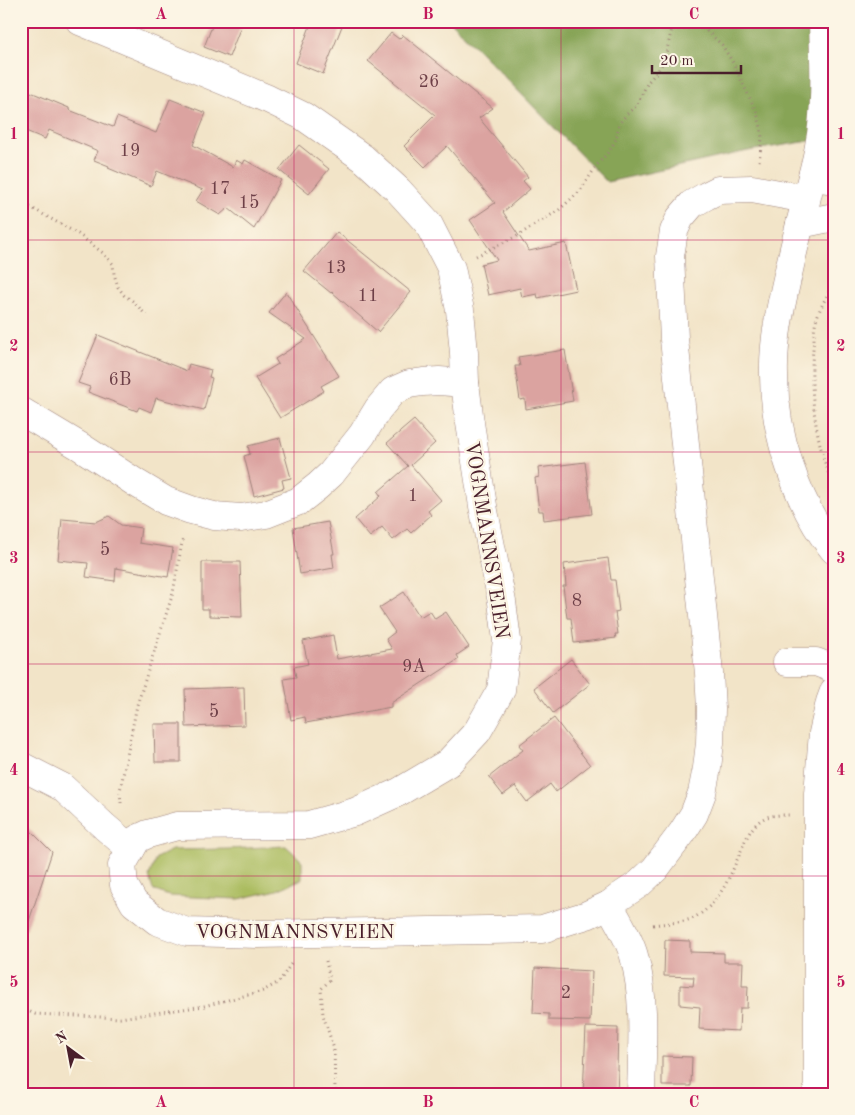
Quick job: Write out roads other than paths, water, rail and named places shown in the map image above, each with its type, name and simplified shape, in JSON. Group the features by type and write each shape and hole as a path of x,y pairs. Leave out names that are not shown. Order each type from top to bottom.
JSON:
{"street":[{"name":"VOGNMANNSVEIEN","path":"80,21 259,95 304,116 363,158 398,190 428,223 452,268 460,310 465,383 483,506 502,602 507,640 501,690 477,732 448,763 399,792 355,812 309,825 177,826 148,834 134,844 122,865 124,885 134,903 157,922 187,932 258,934 542,928 587,915 609,905 639,884 654,869 678,839 694,814 702,793 710,742 711,700 674,339 670,256 674,231 680,218 692,204 718,190 752,189 813,195"},
{"path":"823,21 823,118 813,195 780,306 774,374 779,426 794,480 823,538 834,550"},
{"path":"813,195 834,217"},
{"path":"21,411 81,446 166,501 214,516 241,518 266,514 299,502 331,474 394,391 409,384 423,382 465,383"},
{"path":"787,662 816,662 834,669"},
{"path":"818,1094 818,794 823,734 834,691"},
{"path":"21,766 62,787 105,827 134,844"},
{"path":"609,905 634,954 638,973 642,1028 641,1094"}]}
